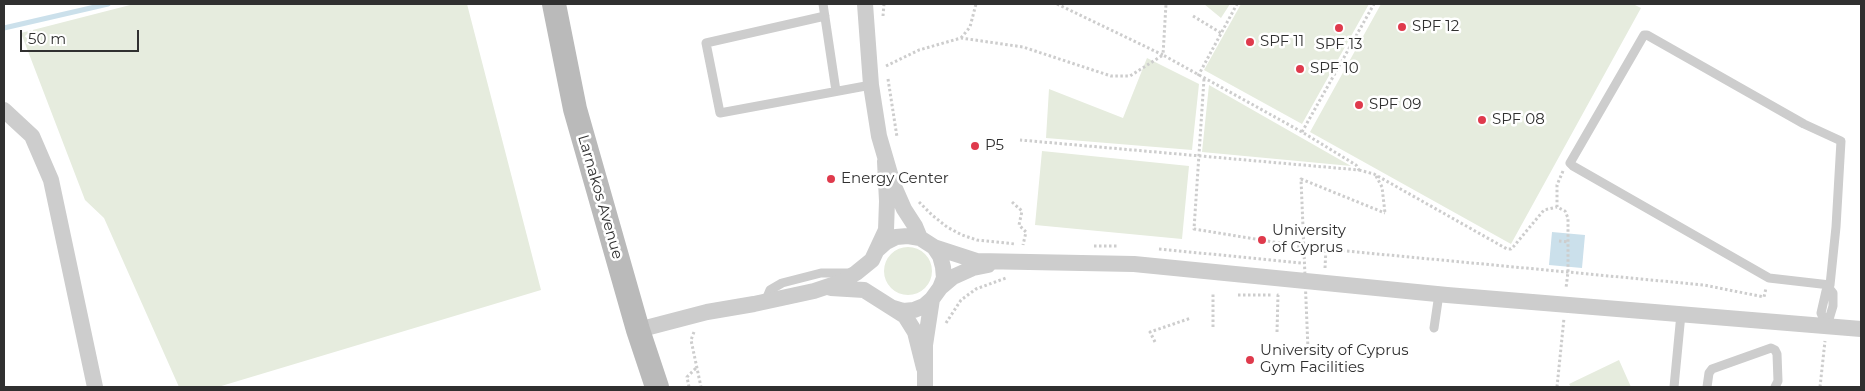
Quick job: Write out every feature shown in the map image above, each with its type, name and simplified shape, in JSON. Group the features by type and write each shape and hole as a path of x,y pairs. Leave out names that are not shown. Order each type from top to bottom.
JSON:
{"main road":[{"name":"Larnakos Avenue","path":"554,4 575,109 638,330 657,387"}],"street":[{"path":"865,4 871,84 879,136 893,184 920,238"},
{"path":"4,110 32,136 51,180 95,387"},
{"path":"885,161 887,222 883,239 874,255 869,270 870,282 875,293 888,305 903,310 914,310 924,306 953,277 973,268 1134,264 1439,294 1861,329"},
{"path":"638,330 707,312 765,302 841,282 856,273 886,242 896,237 920,238 934,247 977,261 1010,268"},
{"path":"925,387 924,368 927,329 936,294 944,278 940,256 934,247"},
{"path":"814,290 836,288 864,290 905,316 915,332 924,368"}],"lane":[{"path":"823,4 836,91"},
{"path":"825,16 706,43 720,113 871,84"},
{"path":"1827,326 1821,313 1829,286 1836,227 1842,142 1804,124 1644,35 1570,163 1769,278 1829,286"},
{"path":"765,302 770,290 775,286 798,278 821,273 856,273"},
{"path":"1827,326 1833,306 1833,293 1829,286"},
{"path":"1434,328 1439,294"},
{"path":"1674,387 1681,314"},
{"path":"1707,387 1709,373 1712,369 1771,348 1777,354 1778,381 1775,387"}],"path":[{"path":"884,4 884,23"},
{"path":"961,38 970,27 976,4"},
{"path":"1058,4 1163,55 1302,132 1356,165 1359,170"},
{"path":"1163,55 1166,4"},
{"path":"1198,76 1237,4"},
{"path":"1302,132 1374,4"},
{"path":"1193,16 1221,32"},
{"path":"886,66 919,50 961,38 1023,47 1110,76 1130,76 1163,55"},
{"path":"886,59 897,138"},
{"path":"1204,79 1194,229 1304,246 1704,285 1764,297 1769,278"},
{"path":"1020,140 1359,170 1374,174 1507,249 1511,249 1514,246 1544,210 1557,207 1565,211 1568,218 1568,272 1566,288"},
{"path":"1557,207 1557,185 1562,172 1570,163"},
{"path":"1308,349 1301,179 1385,213 1382,186 1374,174"},
{"path":"919,201 947,227 962,235 977,240 1010,244"},
{"path":"1012,202 1022,211 1019,225 1026,232 1023,245"},
{"path":"1559,241 1568,242"},
{"path":"943,327 961,300 976,289 1007,278 1010,268"},
{"path":"1213,327 1214,293"},
{"path":"1238,295 1287,296"},
{"path":"1277,332 1278,295"},
{"path":"1296,296 1315,298"},
{"path":"1557,387 1565,305"},
{"path":"1155,342 1150,332 1191,318"},
{"path":"1820,387 1827,326"},
{"path":"701,329 693,333 690,340 701,387"},
{"path":"689,387 687,377 697,368"}],"shaded area":[{"path":"134,4 467,4 541,290 218,387 179,387 104,218 85,200 21,33"},
{"path":"1204,4 1230,4 1221,18"},
{"path":"1241,4 1369,4 1302,124 1204,70"},
{"name":"SPF 08","path":"1381,4 1633,4 1641,8 1511,244 1310,132"},
{"path":"1147,58 1199,84 1192,150 1046,138 1049,89 1123,118"},
{"path":"1209,85 1351,166 1202,152"},
{"path":"1042,151 1189,166 1182,239 1035,225"},
{"path":"903,247 913,247 925,254 932,266 932,276 925,288 913,295 903,295 895,291 888,284 884,276 884,266 888,258 895,251"},
{"path":"1619,360 1631,387 1571,387 1569,384"}],"water":[{"path":"1552,232 1585,235 1582,268 1549,265"}],"waterway":[{"path":"4,28 108,4"}],"place":[{"name":"SPF 12","path":"1402,27"},
{"name":"SPF 13","path":"1339,28"},
{"name":"SPF 11","path":"1250,42"},
{"name":"SPF 10","path":"1300,69"},
{"name":"SPF 09","path":"1359,105"},
{"name":"SPF 08","path":"1482,120"},
{"name":"P5","path":"975,146"},
{"name":"Energy Center","path":"831,179"},
{"name":"University of Cyprus","path":"1262,240"},
{"name":"University of Cyprus Gym Facilities","path":"1250,360"}]}
